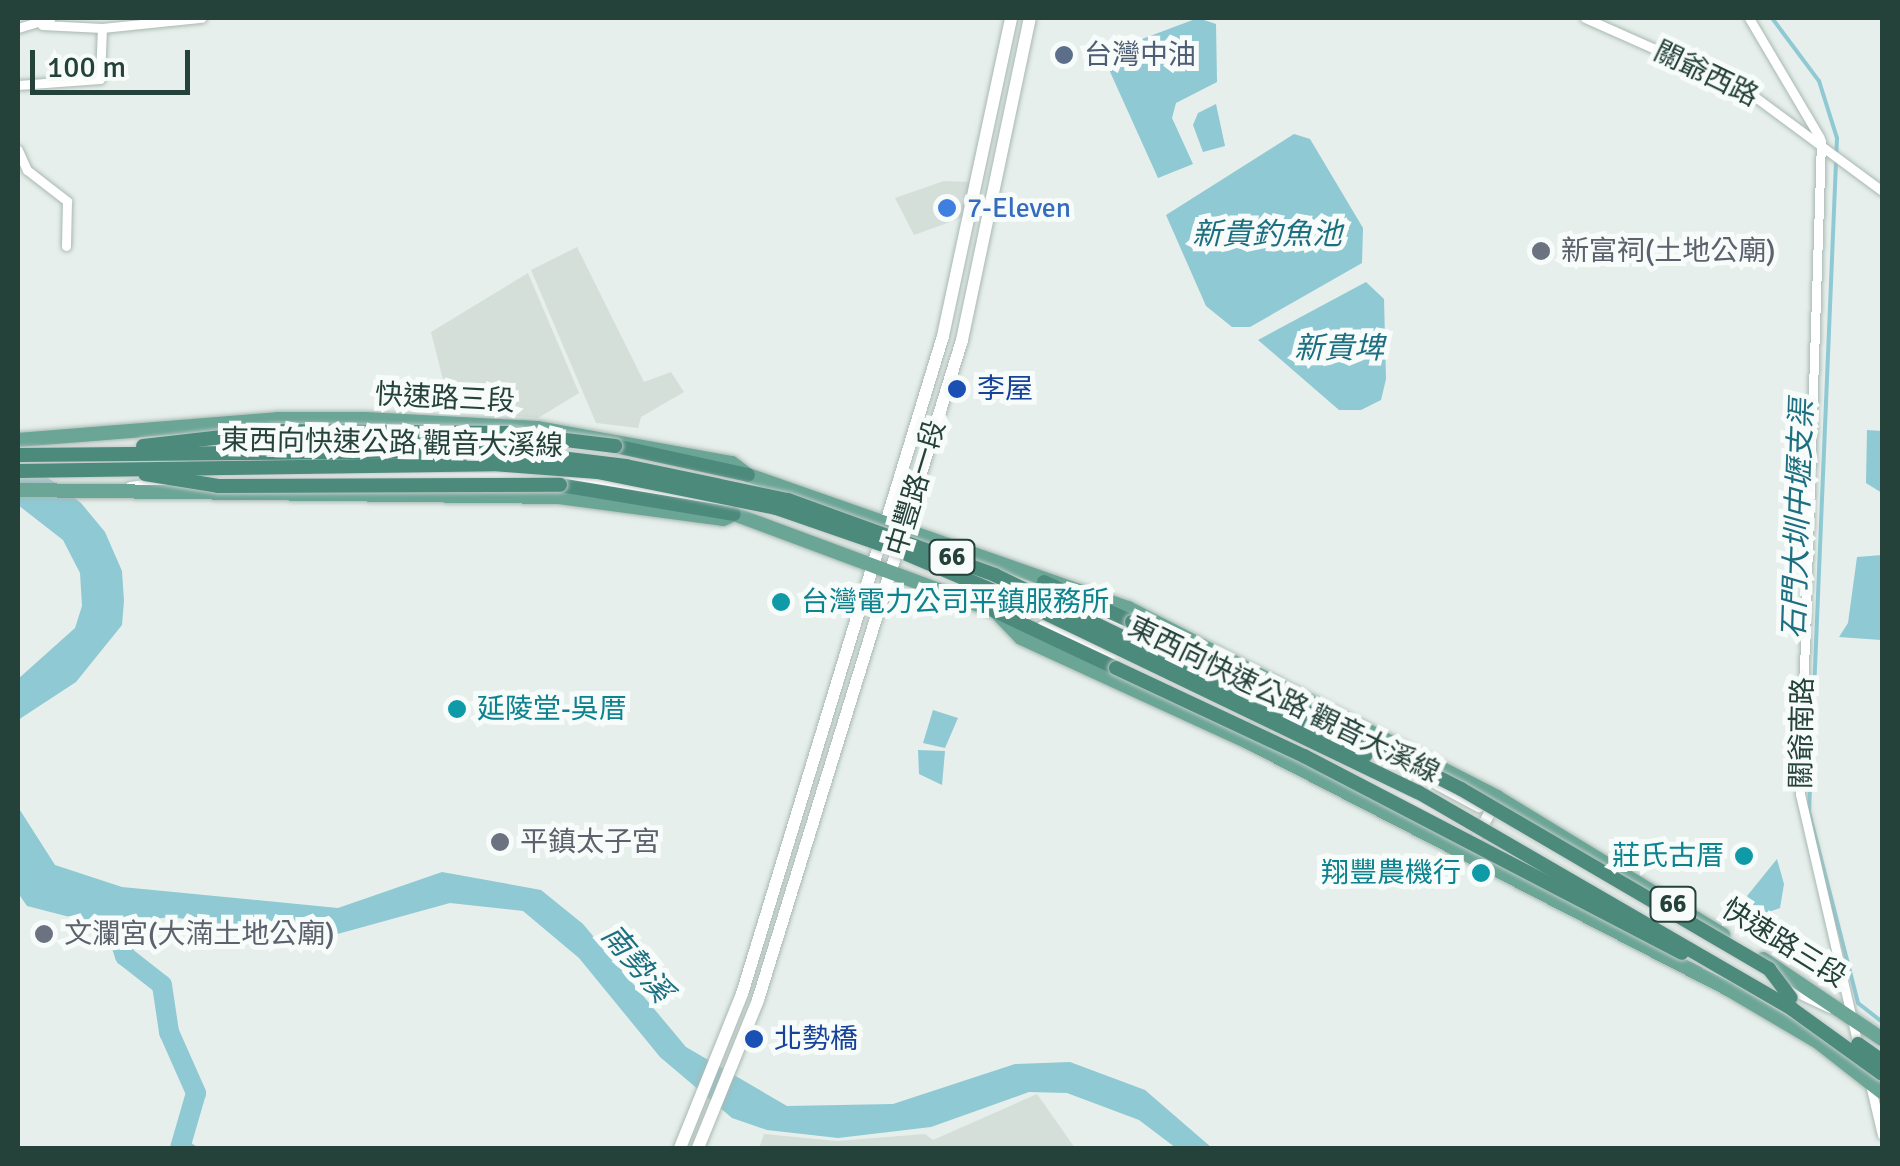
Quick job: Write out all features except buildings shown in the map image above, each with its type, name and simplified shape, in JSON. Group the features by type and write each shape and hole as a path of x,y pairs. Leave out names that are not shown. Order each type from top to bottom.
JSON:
{"highway":[{"path":"109,460 274,431 508,433 615,446 748,475"},
{"name":"東西向快速公路 觀音大溪線","path":"18,471 109,460 504,451 626,466 848,518 995,575 1395,770 1791,998 1882,1060"},
{"name":"東西向快速公路 觀音大溪線","path":"18,455 558,467 776,508 978,584 1290,728 1472,820 1736,975 1876,1077"},
{"path":"109,460 218,486 560,485 734,514"},
{"path":"1044,582 1132,622 1461,789 1768,969 1791,998"},
{"path":"995,611 1304,756 1646,938 1736,975"}],"main road":[{"name":"中豐路一段","path":"717,1056 742,994 943,336 1011,18"},
{"name":"中豐路一段","path":"732,1064 758,1000 962,340 1030,18"},
{"path":"987,130 1006,134"},
{"name":"快速路三段","path":"18,440 340,419 537,428 630,440 732,462 748,475 905,525 1044,582 1071,585 1128,608 1276,690 1497,798 1848,1012"},
{"name":"66","path":"18,490 125,488 345,497 560,497 723,519 734,514 873,562 995,611 1022,638 1248,742 1761,1008 1876,1077 1882,1092"},
{"name":"66","path":"1848,1012 1882,1039"},
{"path":"680,1148 717,1056 732,1064 698,1148"},
{"path":"696,1108 711,1115"}],"street":[{"path":"18,28 46,21 102,28 202,18"},
{"name":"關爺西路","path":"1585,18 1743,88 1821,140"},
{"path":"1749,18 1821,140 1882,192"},
{"path":"18,85 100,79 102,28"},
{"name":"關爺南路","path":"1821,140 1800,794 1848,1012 1876,1077 1882,1135"},
{"path":"18,150 27,170 67,201 66,246"},
{"path":"340,419 345,497"},
{"name":"快速路三段","path":"134,435 209,443 340,437 520,441 748,475"},
{"path":"125,488 198,476 572,477 716,503 734,514"},
{"path":"995,611 1258,722 1478,833 1755,995 1761,1008"},
{"path":"1248,742 1276,690"},
{"name":"快速路三段","path":"1276,690 1813,1002 1848,1012"},
{"path":"1467,853 1497,798"}],"shaded area":[{"path":"944,181 970,182 964,217 914,235 895,198"},
{"path":"577,247 644,382 671,372 684,392 641,417 638,428 596,423 531,270"},
{"path":"528,273 579,393 538,418 451,411 431,332"},
{"path":"1037,1094 1075,1148 759,1148 764,1134 837,1141 925,1134 933,1140"}],"water":[{"path":"1198,18 1216,24 1217,82 1176,103 1172,118 1193,164 1158,178 1102,54"},
{"path":"1216,104 1225,146 1203,152 1193,125 1198,113"},
{"name":"新貴釣魚池","path":"1294,134 1310,139 1363,228 1362,263 1250,327 1232,327 1206,306 1166,215"},
{"name":"新貴埤","path":"1366,282 1384,299 1386,379 1381,400 1361,410 1339,410 1258,340"},
{"path":"1867,430 1882,431 1882,493 1866,483"},
{"path":"18,455 81,503 105,532 122,571 124,601 122,625 76,682 18,720 18,679 75,628 82,606 80,573 63,540 18,505"},
{"path":"1882,555 1881,640 1839,637 1848,623 1857,557"},
{"path":"933,710 958,718 945,748 923,743"},
{"path":"918,750 945,751 942,785 919,774"},
{"path":"18,807 55,865 122,887 338,908 442,872 541,890 583,924 686,1047 787,1106 893,1104 1015,1064 1070,1062 1145,1090 1212,1148 1176,1148 1139,1120 1067,1093 1029,1092 931,1127 838,1138 767,1130 732,1118 660,1057 579,958 523,911 450,903 323,938 171,917 101,925 27,906 18,893"},
{"path":"1777,859 1784,884 1780,908 1760,915 1747,896"}],"waterway":[{"name":"石門大圳中壢支渠","path":"1772,18 1819,81 1837,138 1809,812 1858,1003 1882,1022"},
{"path":"107,901 125,956 162,985 169,1032 196,1093 180,1148"},
{"path":"184,1141 195,1148"}],"place":[{"name":"台灣中油","path":"1064,55"},
{"name":"7-Eleven","path":"947,208"},
{"name":"新富祠(土地公廟)","path":"1541,251"},
{"name":"李屋","path":"957,389"},
{"name":"台灣電力公司平鎮服務所","path":"781,602"},
{"name":"延陵堂-吳厝","path":"457,709"},
{"name":"平鎮太子宮","path":"500,842"},
{"name":"莊氏古厝","path":"1744,856"},
{"name":"翔豐農機行","path":"1481,873"},
{"name":"文瀾宮(大湳土地公廟)","path":"44,934"},
{"name":"北勢橋","path":"754,1039"}],"water label":[{"name":"南勢溪","path":"636,964"}]}
